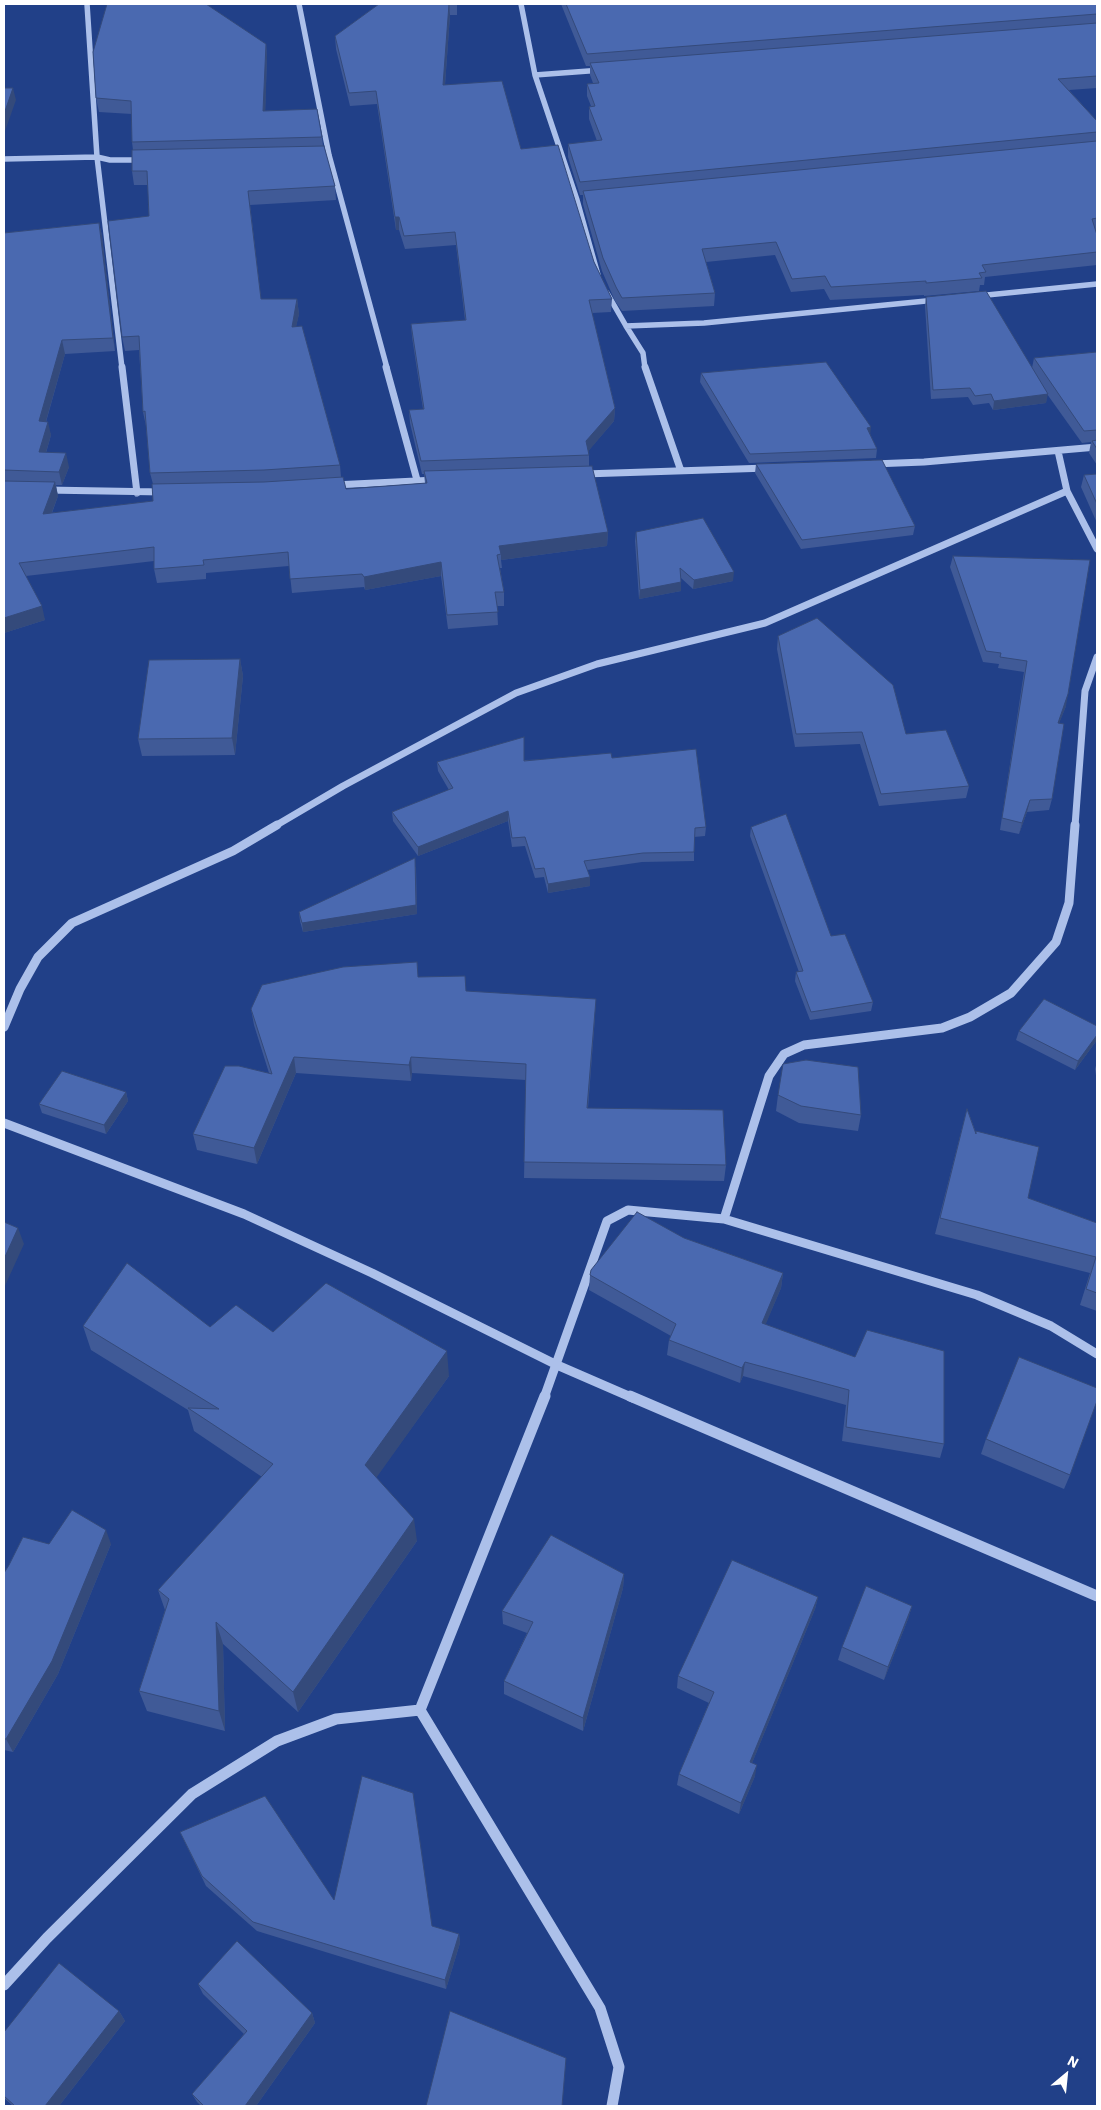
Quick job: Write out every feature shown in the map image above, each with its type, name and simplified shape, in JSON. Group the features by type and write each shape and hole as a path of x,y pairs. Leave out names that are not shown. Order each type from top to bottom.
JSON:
{"street":[{"path":"87,4 97,157 137,493"},
{"path":"298,4 329,155 417,480"},
{"path":"521,4 535,75 601,280"},
{"path":"535,75 614,69"},
{"path":"319,155 329,155"},
{"path":"4,159 97,157 110,160 152,160"},
{"path":"576,200 586,199"},
{"path":"970,297 1097,284"},
{"path":"604,288 643,353 646,373 681,471"},
{"path":"626,326 704,323 940,300"},
{"path":"866,464 924,462 1097,447"},
{"path":"1058,450 1067,491 1097,549"},
{"path":"576,475 778,467"},
{"path":"323,486 444,479"},
{"path":"42,490 167,492"},
{"path":"4,1027 20,989 38,957 72,923 233,850 343,786 516,693 597,664 766,622 1067,491"},
{"path":"724,1219 769,1076 784,1054 804,1045 942,1028 970,1016 1011,993 1056,942 1069,903 1085,692 1097,657"},
{"path":"4,1124 244,1214 372,1273 557,1365 1097,1596"},
{"path":"420,1710 557,1365 607,1221 628,1210 724,1219 977,1294 1051,1326 1097,1354"},
{"path":"4,1985 47,1938 192,1794 276,1742 336,1719 420,1710"},
{"path":"420,1710 600,2008 619,2067 612,2106"}],"building":[{"path":"107,4 206,4 266,44 263,111 317,109 322,137 132,142 131,101 96,98 93,52"},
{"path":"379,4 449,4 443,85 502,81 521,149 558,145 594,262 612,299 589,300 615,408 586,441 589,455 421,461 409,410 424,409 411,324 466,320 455,232 404,236 399,217 395,217 376,91 349,93 335,36"},
{"path":"566,4 1097,4 1097,14 587,54"},
{"path":"1097,23 1097,76 1058,79 1097,121 1097,132 580,182 568,144 602,140 589,107 595,106 587,84 599,83 590,63"},
{"path":"4,88 13,88 4,114"},
{"path":"1097,141 1097,218 1092,219 1097,235 1097,252 982,265 986,272 979,273 982,278 926,283 926,281 831,287 825,276 792,279 776,242 702,249 715,293 622,298 603,258 583,191"},
{"path":"324,146 335,186 248,191 261,299 297,299 292,327 302,326 340,465 264,470 150,473 145,411 143,412 139,336 122,337 108,221 149,216 147,171 132,171 132,150"},
{"path":"99,223 113,338 62,340 39,421 48,422 39,452 66,453 59,472 4,470 4,233"},
{"path":"986,291 1048,394 994,401 991,394 975,396 970,388 933,390 926,297"},
{"path":"1097,352 1097,430 1084,431 1034,358"},
{"path":"826,362 871,427 867,428 877,449 750,454 701,373"},
{"path":"1097,440 1097,449 1092,441"},
{"path":"882,460 915,526 802,540 756,464"},
{"path":"592,466 608,532 499,546 501,554 497,555 504,592 495,592 498,612 447,615 441,562 364,577 362,574 290,579 288,552 203,560 204,565 154,569 154,547 19,563 42,606 4,618 4,481 55,482 43,514 153,501 152,484 264,482 343,477 346,489 427,483 424,471"},
{"path":"1097,474 1097,504 1084,475"},
{"path":"703,518 734,572 694,580 680,568 681,582 640,590 636,532"},
{"path":"953,556 1090,560 1068,694 1058,723 1064,724 1052,799 1030,800 1022,823 1002,818 1027,661 1000,657 1001,653 986,651"},
{"path":"817,618 893,685 906,734 946,730 969,786 881,794 862,732 796,734 778,636"},
{"path":"240,659 232,738 138,739 149,660"},
{"path":"524,737 524,761 611,753 612,758 696,749 706,827 695,828 694,852 643,853 584,861 590,877 548,884 544,868 535,869 525,837 512,838 508,811 418,847 392,812 453,788 437,762"},
{"path":"786,814 831,936 845,934 873,1002 811,1012 796,972 803,971 751,827"},
{"path":"415,858 416,905 302,923 299,912"},
{"path":"417,962 418,977 465,976 466,991 596,999 587,1108 723,1110 726,1165 524,1162 526,1064 411,1057 409,1065 294,1057 254,1148 193,1134 225,1066 239,1066 272,1074 251,1009 262,985 343,967"},
{"path":"1044,999 1097,1026 1097,1035 1078,1061 1019,1031"},
{"path":"806,1060 858,1067 861,1115 801,1106 778,1095 783,1064"},
{"path":"62,1071 126,1092 104,1125 39,1104"},
{"path":"967,1109 976,1134 976,1131 1039,1147 1028,1198 1097,1223 1097,1293 1086,1289 1096,1257 940,1218"},
{"path":"637,1212 684,1238 783,1273 762,1323 855,1357 867,1330 944,1351 944,1444 846,1427 849,1390 745,1362 742,1368 669,1340 676,1324 590,1275 591,1270"},
{"path":"4,1222 18,1228 4,1259"},
{"path":"127,1263 210,1327 236,1305 273,1332 326,1283 447,1351 365,1465 414,1519 293,1692 216,1622 219,1711 139,1691 169,1599 158,1590 273,1464 188,1408 219,1409 83,1326"},
{"path":"1019,1357 1097,1388 1097,1401 1070,1475 986,1439"},
{"path":"72,1510 106,1530 52,1661 6,1739 4,1739 4,1573 23,1537 49,1544"},
{"path":"551,1535 624,1574 583,1718 504,1681 533,1622 502,1611"},
{"path":"732,1560 818,1597 750,1762 757,1765 741,1803 679,1774 714,1692 678,1676"},
{"path":"866,1586 912,1606 888,1667 842,1647"},
{"path":"362,1776 413,1793 432,1926 459,1934 445,1980 253,1922 202,1876 180,1832 265,1796 334,1900"},
{"path":"237,1941 312,2013 245,2106 204,2106 192,2094 247,2031 198,1984"},
{"path":"59,1963 119,2011 45,2106 15,2106 4,2096 4,2032"},
{"path":"450,2011 566,2058 562,2106 426,2106"}]}
